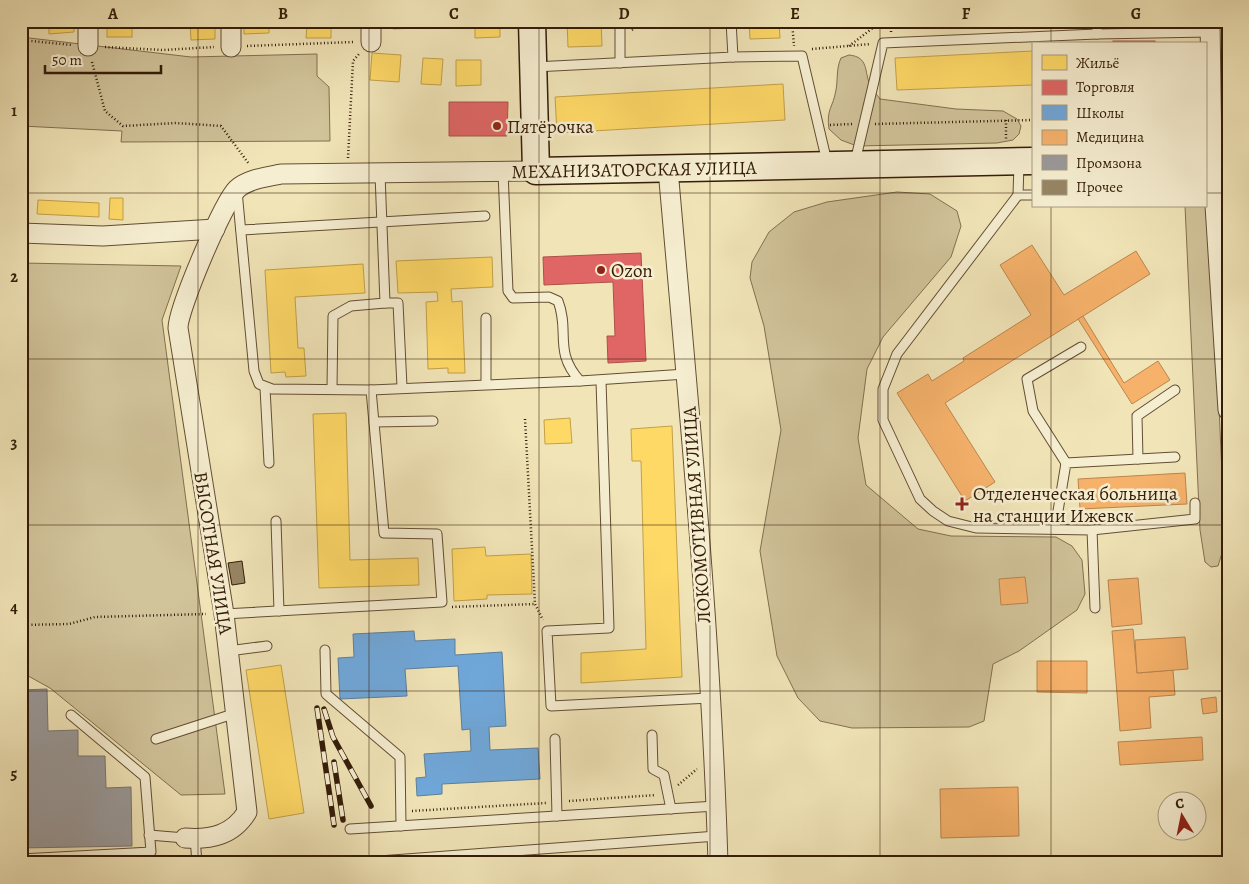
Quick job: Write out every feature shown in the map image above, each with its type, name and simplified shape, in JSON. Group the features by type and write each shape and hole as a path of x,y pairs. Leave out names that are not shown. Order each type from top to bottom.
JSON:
{"street":[{"path":"88,21 88,46"},
{"path":"231,21 231,47"},
{"path":"371,21 371,42"},
{"path":"532,21 536,172"},
{"path":"1210,27 1208,102 1215,158 1228,410"},
{"name":"МЕХАНИЗАТОРСКАЯ УЛИЦА","path":"237,189 259,178 281,174 536,172 1026,161"},
{"name":"ЛОКОМОТИВНАЯ УЛИЦА","path":"668,169 686,374 710,698 718,863"},
{"name":"ВЫСОТНАЯ УЛИЦА","path":"190,838 217,837 237,826 247,812 224,614 178,328 181,311 215,229 237,189"},
{"path":"21,233 103,236 215,229"}],"lane":[{"path":"620,21 620,63"},
{"path":"731,21 733,56"},
{"path":"1097,21 1098,34"},
{"path":"855,165 883,43 1098,34 1210,27"},
{"path":"532,67 733,56 802,56 828,165"},
{"path":"1026,161 1018,195 897,354 883,389 882,420 920,499 948,521 976,528 1092,530 1195,519 1195,503"},
{"path":"503,172 508,291 513,298 550,297 558,301 562,312 565,358 580,381"},
{"path":"380,174 385,303"},
{"path":"237,189 254,371 260,384 265,388 371,390 402,387 601,380 686,374"},
{"path":"1018,195 1032,195"},
{"path":"241,230 485,216"},
{"path":"332,388 333,316 351,306 385,303 398,303 402,387"},
{"path":"486,318 486,384"},
{"path":"1056,529 1066,463 1032,410 1027,379 1081,347"},
{"path":"601,380 609,628 547,631 551,706 710,698"},
{"path":"265,388 269,462"},
{"path":"224,614 442,602 438,534 384,533 371,390"},
{"path":"1138,459 1137,416 1176,390"},
{"path":"374,422 434,421"},
{"path":"1066,463 1175,457"},
{"path":"276,521 280,611"},
{"path":"1092,530 1095,608"},
{"path":"228,650 267,646"},
{"path":"325,650 326,694 400,757 401,826"},
{"path":"156,739 236,713"},
{"path":"21,859 151,852 145,777 71,715"},
{"path":"652,735 654,769 664,775 671,809"},
{"path":"555,739 557,816"},
{"path":"350,829 716,806"},
{"path":"149,835 190,838 198,863"},
{"path":"352,863 717,836"}],"path":[{"path":"792,21 794,50"},
{"path":"849,46 882,21"},
{"path":"21,40 163,50 371,42"},
{"path":"347,174 352,61 371,42"},
{"path":"803,50 883,43"},
{"path":"88,46 105,111 112,119 123,126 176,123 220,126 259,178"},
{"path":"818,126 1032,120"},
{"path":"525,419 535,604 547,631"},
{"path":"442,602 448,607 535,604"},
{"path":"21,625 68,624 95,617 224,614"}],"shaded area":[{"path":"21,37 191,57 317,54 317,76 329,87 330,141 121,142 122,131 21,126"},
{"path":"849,55 855,56 863,62 870,85 880,99 956,109 1003,111 1017,119 1021,126 1019,134 1013,140 997,143 857,146 841,140 829,129 828,117 835,96 839,62 841,58"},
{"path":"1206,176 1209,177 1225,543 1218,566 1211,567 1205,562 1200,530 1185,208 1206,208"},
{"path":"897,192 930,194 957,211 961,226 951,257 883,337 867,369 858,438 866,485 918,529 951,536 1056,537 1072,546 1082,560 1085,594 1077,610 1019,651 993,664 984,721 969,727 852,728 820,721 798,698 777,656 760,551 781,430 764,326 750,278 752,262 769,232 794,212 827,202"},
{"path":"21,263 181,266 162,320 225,794 181,795 50,688 21,672"}],"building: Жильё":[{"path":"49,21 74,21 74,32 49,34"},
{"path":"107,21 132,21 132,37 107,37"},
{"path":"190,21 215,21 215,39 191,40"},
{"path":"244,21 269,21 269,33 244,34"},
{"path":"393,21 418,21 418,28 393,29"},
{"path":"475,21 500,21 500,37 475,38"},
{"path":"567,21 601,21 602,46 568,47"},
{"path":"749,21 779,21 780,38 750,39"},
{"path":"307,24 331,24 331,38 306,38"},
{"path":"1032,51 1032,85 897,90 895,58"},
{"path":"372,53 401,55 399,82 370,80"},
{"path":"423,58 443,59 441,85 421,84"},
{"path":"456,60 481,60 481,85 456,86"},
{"path":"783,84 785,120 557,133 555,97"},
{"path":"110,198 123,198 123,220 109,219"},
{"path":"38,200 99,203 99,217 37,214"},
{"path":"492,257 493,287 451,289 452,302 462,301 465,373 448,373 448,368 428,369 426,302 438,301 437,292 398,293 396,261"},
{"path":"363,264 365,293 295,297 298,348 304,348 306,376 286,377 285,372 271,373 265,270"},
{"path":"346,413 350,560 418,558 419,585 319,588 313,414"},
{"path":"570,418 572,443 545,444 544,420"},
{"path":"672,426 682,677 581,683 581,653 646,649 641,461 632,461 631,429"},
{"path":"485,547 486,556 531,554 532,594 487,595 487,599 454,601 452,549"},
{"path":"281,665 304,813 269,819 246,670"}],"building: Торговля":[{"path":"1113,41 1155,41 1155,42"},
{"path":"449,102 508,102 507,136 449,136"},
{"path":"641,253 646,361 608,363 607,336 615,336 613,282 544,285 543,257"}],"building: Школы":[{"path":"414,631 415,641 455,639 455,655 502,652 506,726 489,727 490,750 538,748 540,779 442,784 442,794 417,796 416,778 426,777 424,754 471,751 470,729 462,730 458,666 405,669 407,696 340,699 338,658 354,657 353,634"}],"building: Медицина":[{"path":"1032,245 1064,295 1136,251 1150,274 945,403 995,482 965,501 897,393 928,374 932,381 964,361 963,358 1031,315 1000,265"},
{"path":"1083,316 1124,383 1158,361 1170,380 1132,404 1078,319"},
{"path":"1185,473 1187,504 1080,509 1078,479"},
{"path":"1025,577 1028,603 1001,605 999,579"},
{"path":"1138,578 1142,624 1112,627 1108,580"},
{"path":"1133,629 1137,673 1173,670 1175,695 1149,697 1151,728 1120,731 1112,631"},
{"path":"1185,637 1188,669 1137,673 1135,640"},
{"path":"1037,661 1087,661 1087,693 1037,692"},
{"path":"1216,697 1217,712 1203,714 1201,699"},
{"path":"1202,737 1203,760 1120,765 1118,742"},
{"path":"1018,787 1019,836 941,838 940,789"}],"building: Промзона":[{"path":"47,689 48,731 78,730 78,756 105,756 106,788 131,787 132,846 21,848 21,690"}],"building: Прочее":[{"path":"242,561 245,583 232,585 228,563"}],"railway":[{"path":"317,708 334,825"},
{"path":"324,709 333,737 371,806"},
{"path":"334,762 343,820"}],"place":[{"name":"Пятёрочка","path":"497,126"},
{"name":"Ozon","path":"601,270"},
{"name":"Отделенческая больница на станции Ижевск","path":"962,504"}]}
